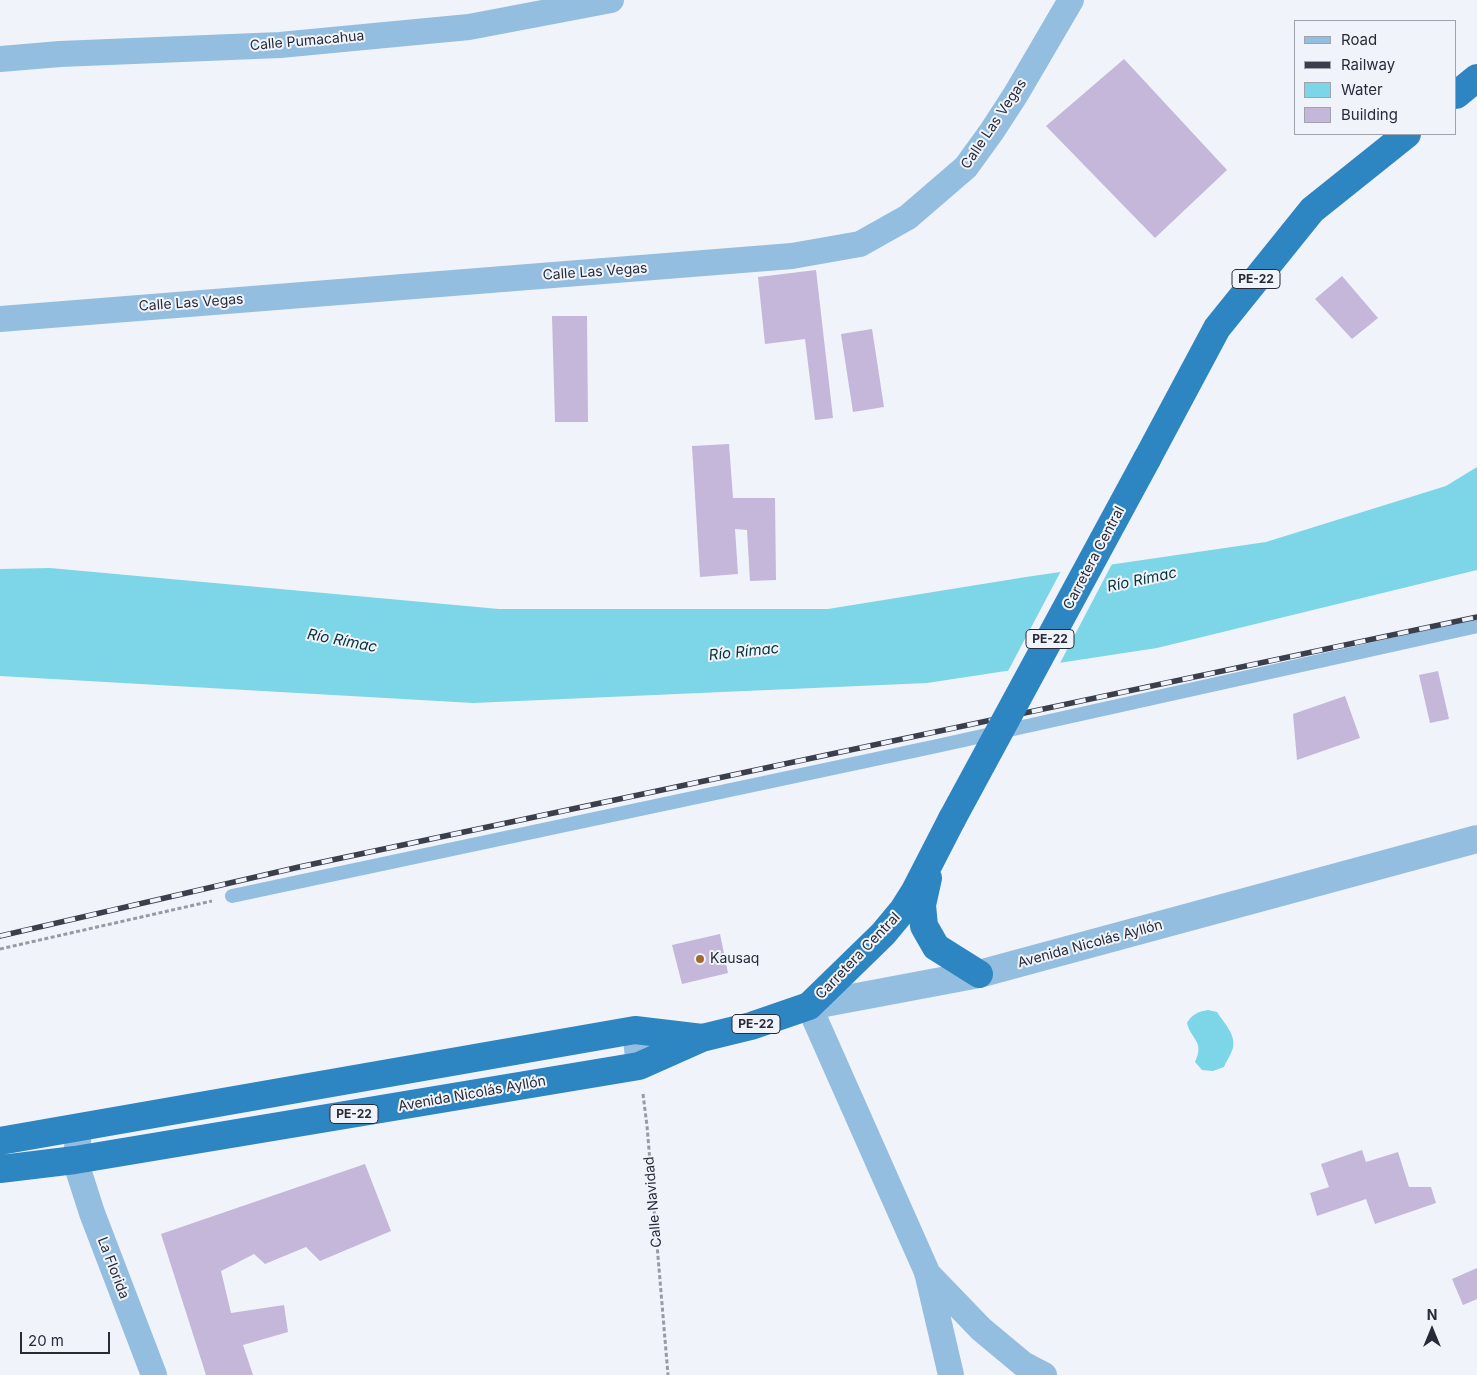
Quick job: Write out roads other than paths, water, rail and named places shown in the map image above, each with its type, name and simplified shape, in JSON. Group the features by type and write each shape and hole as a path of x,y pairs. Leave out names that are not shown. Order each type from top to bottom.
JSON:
{"highway":[{"path":"1457,94 1477,78"},
{"name":"Carretera Central","path":"809,1006 883,934 903,910 915,891 1217,328 1312,210 1407,135"},
{"path":"931,862 922,905 924,926 936,947 979,974"},
{"name":"Avenida Nicolás Ayllón","path":"0,1169 75,1160 639,1066 702,1038 751,1026 809,1006"},
{"name":"Avenida Nicolás Ayllón","path":"0,1141 635,1030 702,1038"}],"street":[{"name":"Calle Pumacahua","path":"0,59 69,54 280,45 459,28 612,0"},
{"name":"Calle Las Vegas","path":"0,319 792,256 860,244 908,217 966,167 1011,101 1072,0"},
{"name":"Avenida Nicolás Ayllón","path":"809,1006 979,974 1477,839"},
{"path":"809,1006 927,1272 951,1375"},
{"path":"635,1030 639,1066"},
{"path":"75,1160 80,1128"},
{"name":"La Florida","path":"75,1160 92,1213 154,1375"},
{"path":"927,1272 981,1329 1023,1364 1044,1375"}],"lane":[{"path":"232,896 928,748 1477,626"}],"water":[{"name":"Río Rímac","path":"1477,467 1477,570 1157,648 927,683 473,703 0,676 0,569 50,568 499,609 828,609 1026,577 1266,542 1446,486"},
{"path":"1208,1010 1217,1012 1233,1038 1233,1048 1224,1067 1213,1071 1202,1070 1195,1062 1199,1049 1187,1023 1191,1017"}],"railway":[{"path":"0,936 299,867 1477,617"}],"place":[{"name":"Kausaq","path":"700,959"}]}
